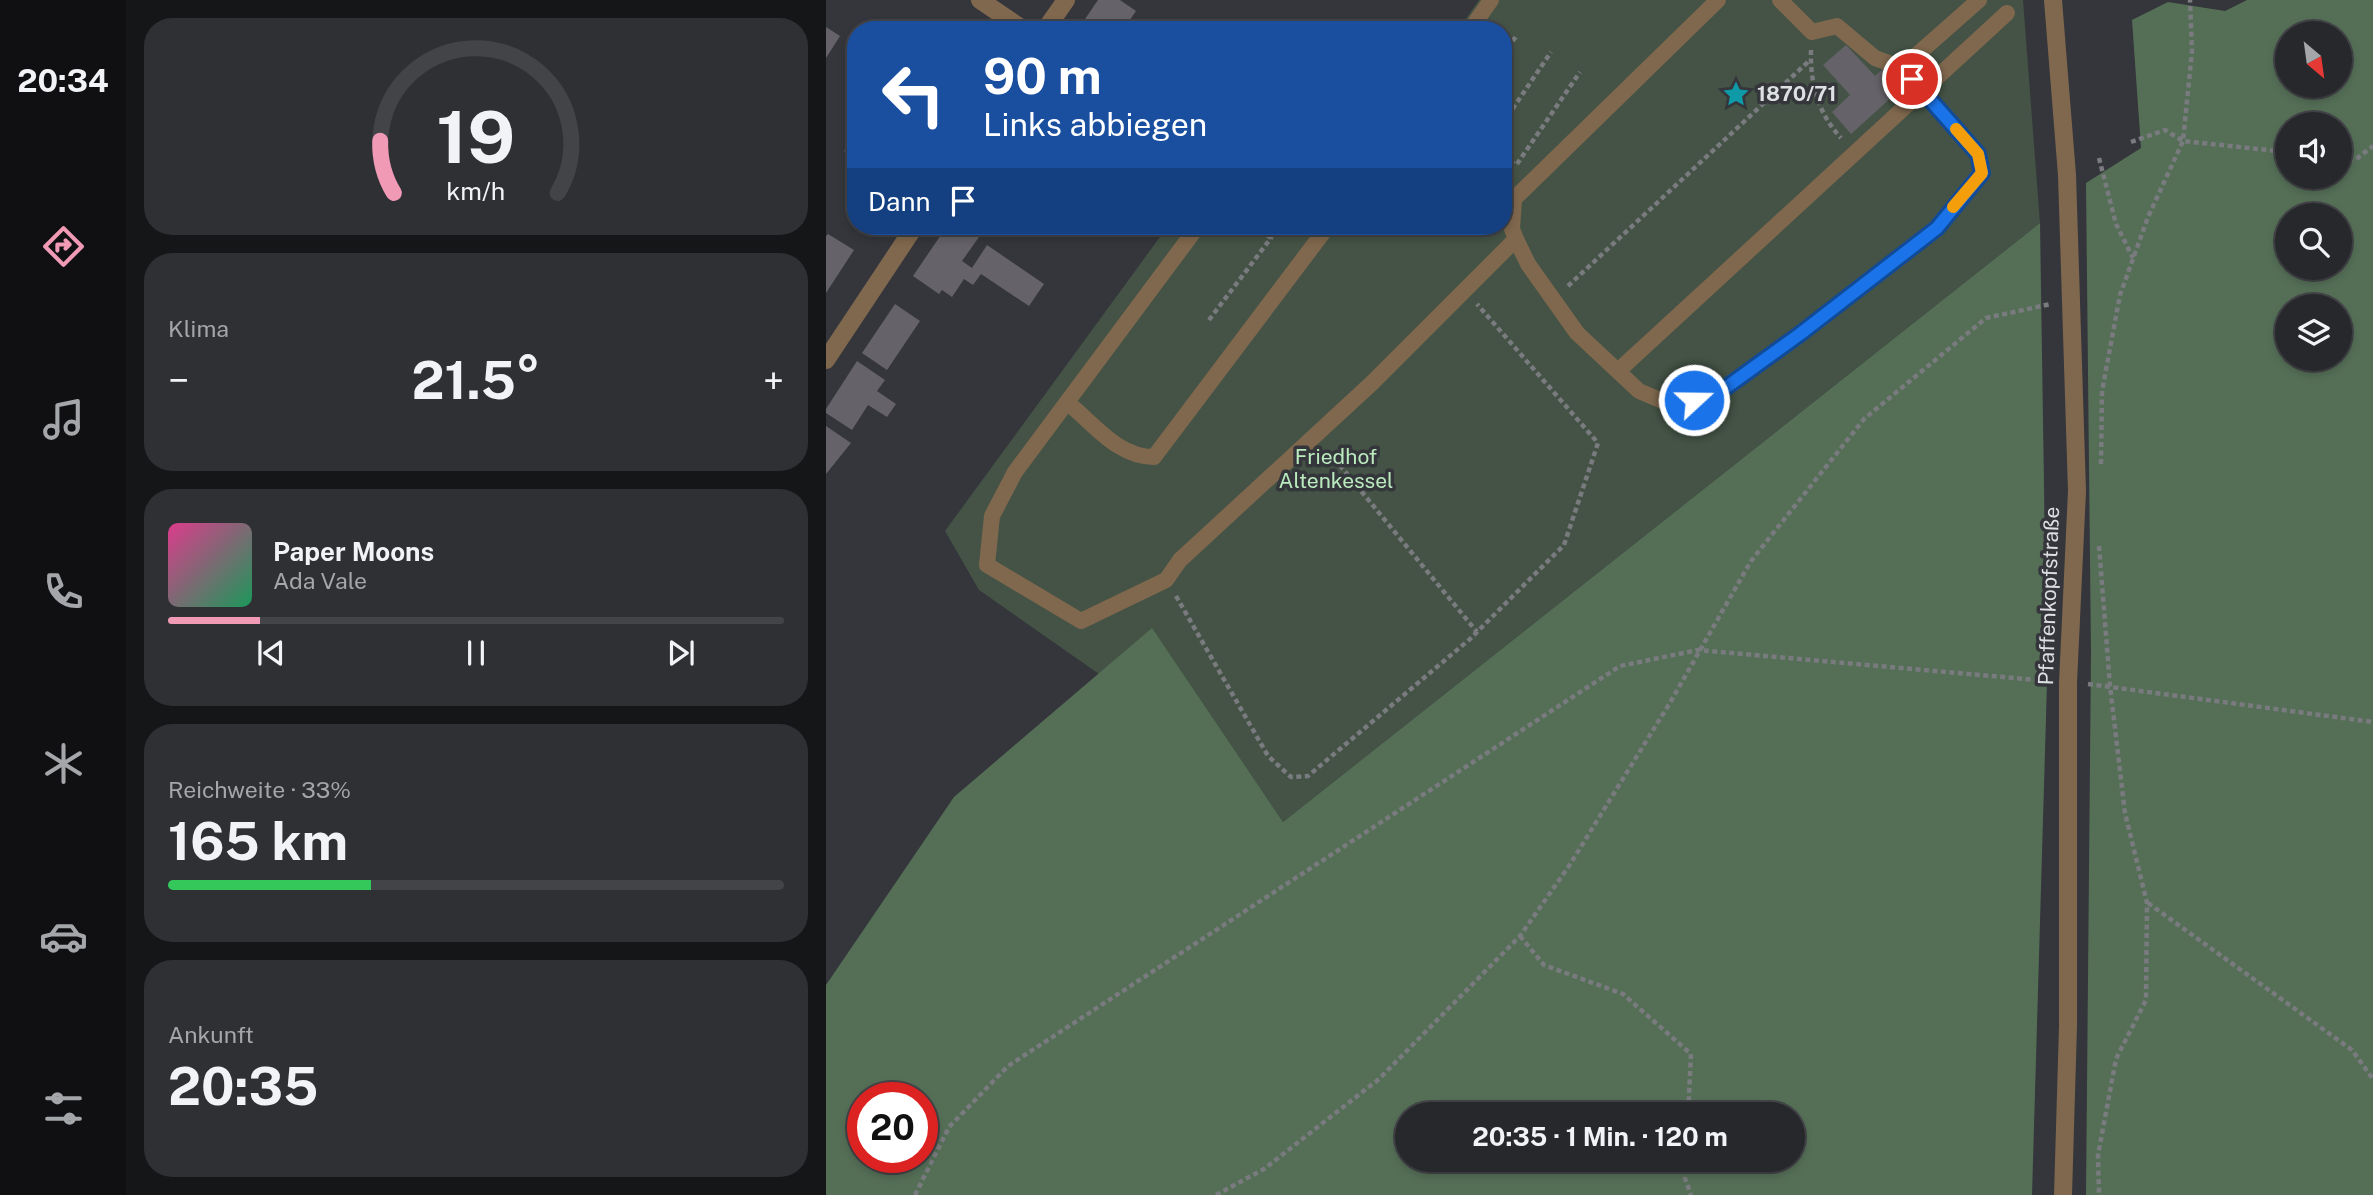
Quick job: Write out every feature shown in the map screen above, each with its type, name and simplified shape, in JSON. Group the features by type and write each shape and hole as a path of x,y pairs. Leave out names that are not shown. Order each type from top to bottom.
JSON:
{"street":[{"path":"980,0 1011,21"},
{"path":"1051,21 1066,0"},
{"name":"Pfaffenkopfstraße","path":"2053,0 2067,174 2077,491 2068,682 2068,1026 2063,1195"},
{"path":"826,360 909,235"}],"lane":[{"path":"1476,21 1491,0"},
{"path":"1512,192 1718,0"},
{"path":"1512,229 1528,264 1577,332 1639,391 1672,405 1717,394 1937,228 1982,173 1978,154 1902,68 1875,58 1837,26 1812,32 1780,0"},
{"path":"1902,68 1979,0"},
{"path":"1618,371 2007,13"},
{"path":"1191,235 1015,472 992,516 987,565 1081,621 1167,580 1180,560 1315,436 1516,239"},
{"path":"1068,402 1106,437 1135,457 1154,457 1321,235"}],"path":[{"path":"2101,473 2102,391 2120,295 2148,217 2183,141 2192,51 2190,0"},
{"path":"1812,32 1811,60 1815,97 1830,126 1853,152"},
{"path":"1512,42 1517,35"},
{"path":"1512,110 1551,52"},
{"path":"1554,299 1811,60"},
{"path":"1516,165 1580,72"},
{"path":"2131,142 2165,130 2183,141 2275,151"},
{"path":"2352,160 2373,146"},
{"path":"2099,159 2116,224 2134,258"},
{"path":"1209,320 1270,238 1266,235"},
{"path":"1167,580 1268,757 1291,777 1308,776 1477,632 1564,545 1598,443 1464,290"},
{"path":"1216,1195 1264,1168 1379,1079 1520,936 1569,866 1671,701 1751,561 1864,419 1986,318 2072,300"},
{"path":"1315,436 1477,632"},
{"path":"2099,541 2110,686 2125,813 2147,903 2146,1000 2116,1059 2098,1155 2099,1195"},
{"path":"915,1195 949,1127 1008,1066 1620,666 1698,650 2068,682"},
{"path":"2110,686 2373,722"},
{"path":"2147,903 2352,1050 2373,1079"},
{"path":"1520,936 1544,965 1623,995 1691,1054 1689,1102"},
{"path":"1685,1172 1691,1195"}],"green space":[{"name":"Friedhof Altenkessel","path":"1479,0 2023,0 2040,223 1283,822 1152,629 1099,674 979,590 945,531 1161,235 1512,235 1512,21 1464,21"},
{"path":"2247,0 2373,0 2373,1195 2086,1195 2091,653 2086,183 2141,148 2132,20 2168,2 2225,11"},
{"path":"2040,223 2047,683 2032,1195 826,1195 826,985 954,797 1152,628 1283,822"}],"building":[{"path":"1098,0 1120,0 1136,11 1129,21 1084,21"},
{"path":"826,27 840,36 826,58"},
{"path":"1846,45 1875,76 1885,67 1903,87 1851,134 1832,112 1850,95 1823,65"},
{"path":"828,234 854,250 826,293 826,236"},
{"path":"941,235 976,235 979,237 962,261 972,268 987,245 1044,284 1029,306 981,274 973,285 964,279 952,297 942,290 939,294 913,276"},
{"path":"895,304 920,321 887,370 862,353"},
{"path":"857,361 885,380 877,391 896,404 887,417 868,405 852,430 826,413 826,409"},
{"path":"826,426 851,443 826,474"}],"slow traffic":[{"path":"1953,207 1982,173 1978,154 1956,129"}],"place":[{"name":"1870/71","path":"1736,94"}],"route":[{"path":"1694,400 1717,394 1937,228 1982,173 1978,154 1912,79"}]}
